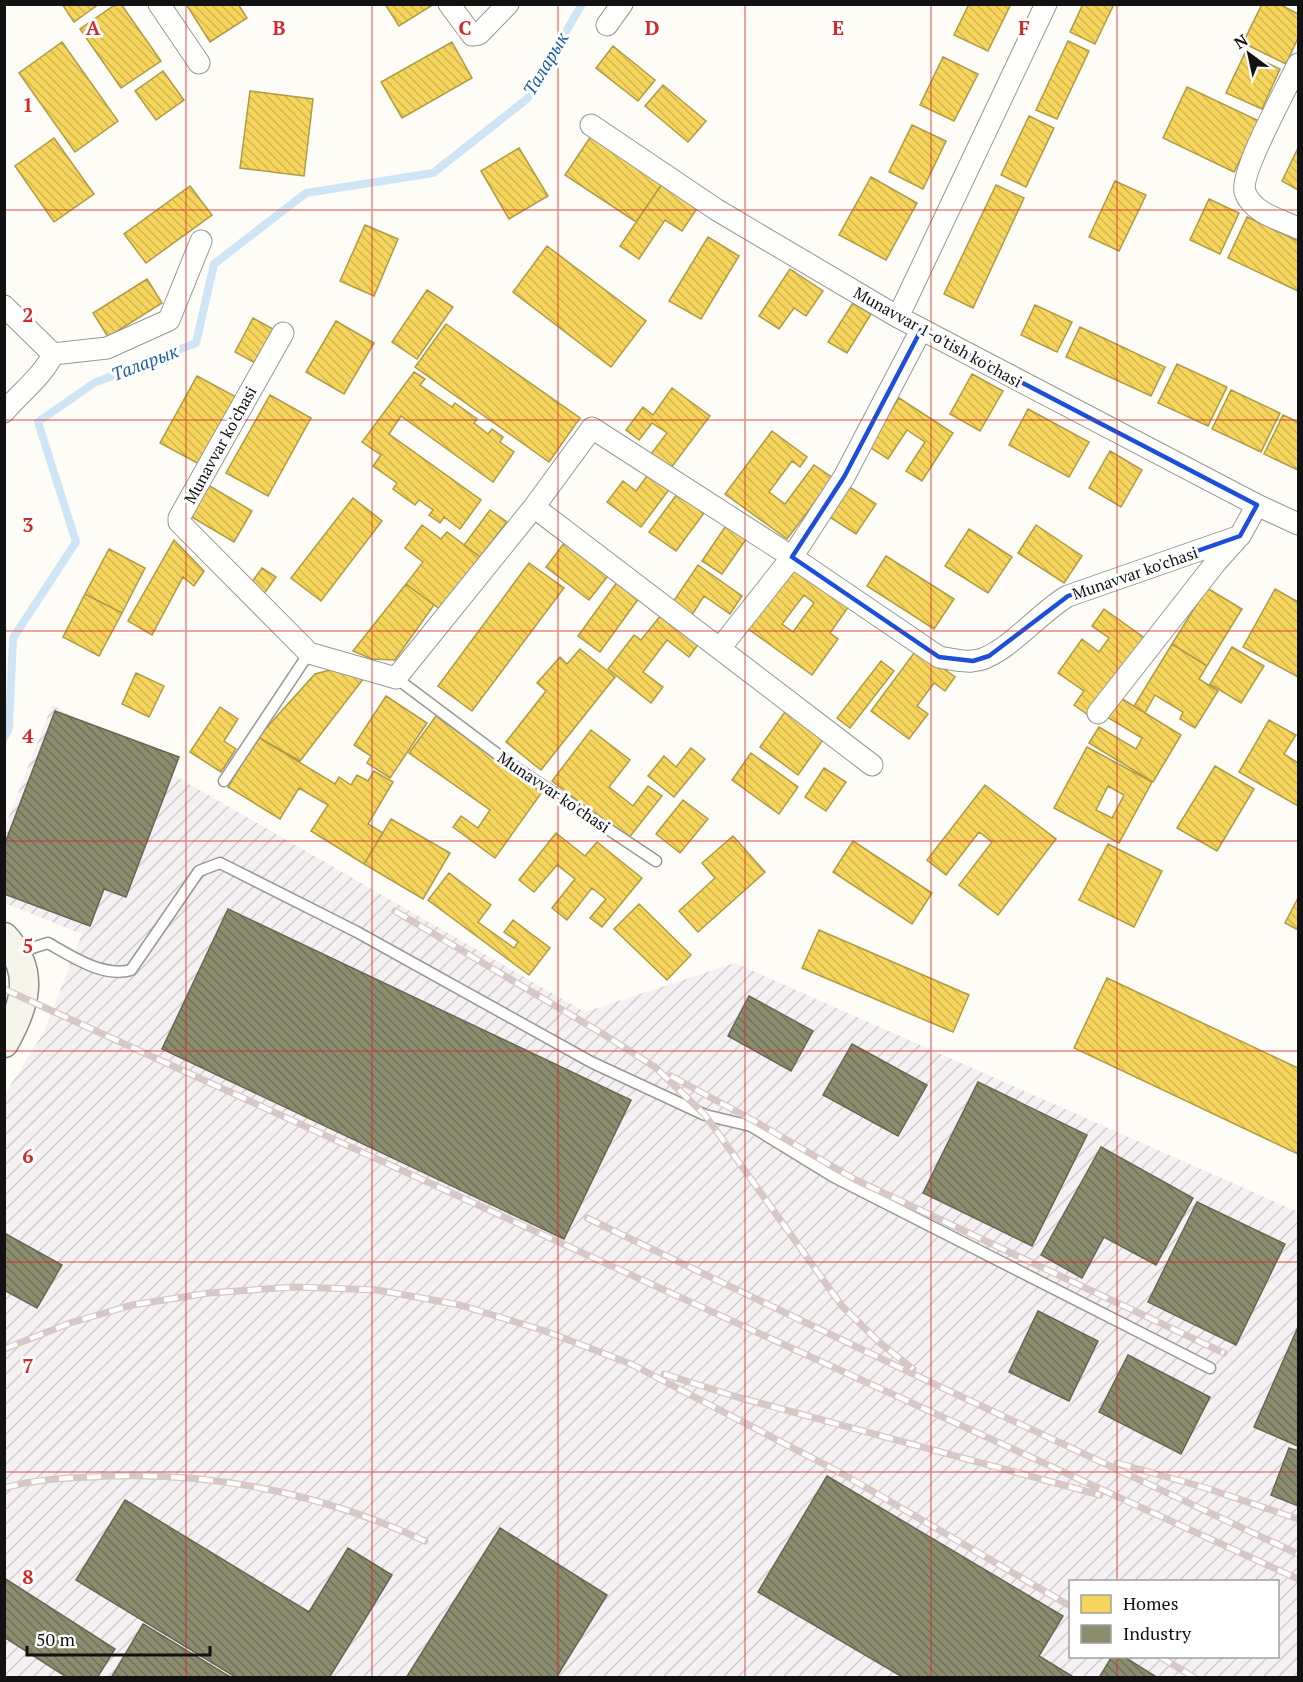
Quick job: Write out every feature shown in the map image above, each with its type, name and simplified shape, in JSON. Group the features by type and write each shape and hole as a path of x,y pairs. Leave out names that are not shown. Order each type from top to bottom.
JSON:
{"street":[{"path":"159,4 199,63"},
{"path":"449,4 472,35 479,34 508,4"},
{"path":"607,25 622,4"},
{"path":"898,317 1046,4"},
{"path":"1299,64 1244,182 1245,194 1259,210 1299,228"},
{"name":"Munavvar 1-o'tish ko'chasi","path":"591,125 717,210 921,330 1257,505 1299,524"},
{"path":"53,354 107,348 169,321 201,241"},
{"path":"4,306 53,354"},
{"path":"721,647 792,557 844,477 921,330"},
{"name":"Munavvar ko'chasi","path":"283,333 178,518 182,527 309,653 396,678 534,507 592,428 792,557 939,657 973,662 989,656 1002,649 1056,602 1068,596 1240,536"},
{"path":"4,412 48,365 53,354"},
{"path":"1098,713 1216,561 1240,536 1257,505"},
{"path":"534,507 721,647 872,765"},
{"path":"4,1043 24,998 24,971 10,945"}],"lane":[{"path":"224,781 309,653"},
{"name":"Munavvar ko'chasi","path":"396,678 512,765 656,861"},
{"path":"10,945 48,943 80,960 112,972 122,973 131,970 199,871 219,863 357,932 591,1062 705,1115 751,1126 834,1178 1210,1368"}],"highlighted area":[{"path":"921,330 1257,505 1240,536 1068,596 989,656 973,661 939,657 792,557 844,477"}],"shaded area":[{"path":"52,705 585,1012 735,963 1298,1212 1298,1677 5,1677 5,1094 44,1032 82,934 5,903 4,829"}],"building: Homes":[{"path":"62,4 99,4 74,22"},
{"path":"116,4 121,4 161,61 121,88 80,29"},
{"path":"186,4 238,4 247,18 210,42"},
{"path":"385,4 430,4 431,6 399,26"},
{"path":"969,4 1011,4 988,51 954,35"},
{"path":"1083,4 1114,4 1095,44 1070,32"},
{"path":"1262,4 1279,4 1298,14 1298,38 1286,64 1243,43"},
{"path":"1068,41 1089,51 1057,119 1036,110"},
{"path":"62,42 118,121 75,152 19,73"},
{"path":"452,42 472,78 402,118 381,82"},
{"path":"613,46 655,80 638,101 596,68"},
{"path":"1245,53 1280,69 1262,109 1226,93"},
{"path":"943,57 978,74 954,121 920,105"},
{"path":"163,71 184,100 156,120 135,91"},
{"path":"663,85 706,121 688,142 645,106"},
{"path":"1187,87 1259,121 1234,172 1163,138"},
{"path":"250,91 313,99 304,176 240,168"},
{"path":"1029,116 1054,128 1026,187 1001,175"},
{"path":"912,125 946,141 923,189 889,172"},
{"path":"595,130 666,178 636,222 565,175"},
{"path":"54,138 94,194 54,222 15,166"},
{"path":"519,148 548,196 509,219 481,171"},
{"path":"1298,148 1298,190 1282,181"},
{"path":"871,177 917,203 886,260 839,235"},
{"path":"666,178 702,201 682,231 665,220 639,259 620,246"},
{"path":"1115,181 1146,195 1119,251 1089,237"},
{"path":"996,185 1024,198 973,308 944,294"},
{"path":"190,186 212,215 146,263 124,234"},
{"path":"1209,199 1239,213 1220,254 1190,240"},
{"path":"1247,217 1298,241 1298,291 1228,258"},
{"path":"365,225 398,239 374,296 340,281"},
{"path":"708,237 739,256 701,319 669,301"},
{"path":"547,246 646,321 611,367 513,292"},
{"path":"790,269 823,291 806,316 794,308 779,329 759,316"},
{"path":"147,279 162,303 108,337 93,313"},
{"path":"427,290 453,307 417,359 392,342"},
{"path":"853,303 871,314 847,353 828,342"},
{"path":"1035,305 1072,322 1057,352 1021,335"},
{"path":"253,318 273,329 255,363 235,352"},
{"path":"336,321 374,343 344,394 306,372"},
{"path":"446,324 580,418 549,462 415,367"},
{"path":"1080,327 1165,367 1151,396 1066,357"},
{"path":"1177,364 1227,387 1208,426 1158,403"},
{"path":"414,372 425,379 420,385 452,407 455,403 477,419 474,423 488,434 492,429 503,437 500,442 514,452 493,482 401,416 389,434 481,500 460,529 444,517 440,523 429,515 433,510 419,500 415,505 393,489 397,483 373,466 381,455 362,442"},
{"path":"972,374 1003,391 980,431 950,414"},
{"path":"197,376 238,398 201,465 160,443"},
{"path":"672,388 710,416 671,468 651,454 667,433 652,423 639,440 626,430 643,407 653,415"},
{"path":"1231,390 1280,413 1261,452 1212,429"},
{"path":"270,395 311,418 268,496 226,473"},
{"path":"899,398 953,433 922,481 906,471 925,442 907,430 888,459 868,446"},
{"path":"1028,409 1089,442 1069,477 1009,445"},
{"path":"1283,415 1298,422 1298,470 1264,454"},
{"path":"772,431 807,457 800,467 792,461 769,492 785,504 814,465 833,478 787,539 725,494"},
{"path":"1110,451 1142,470 1121,507 1089,488"},
{"path":"650,472 671,487 641,527 607,502 623,481 636,491"},
{"path":"208,485 252,511 234,542 190,516"},
{"path":"848,486 876,504 856,534 828,516"},
{"path":"680,490 707,509 676,551 649,532"},
{"path":"353,498 382,521 321,601 291,578"},
{"path":"490,510 507,522 480,557 464,545"},
{"path":"729,521 749,535 722,574 702,561"},
{"path":"422,525 441,539 447,532 480,557 441,610 406,584 423,562 405,548"},
{"path":"1036,525 1082,556 1064,583 1018,553"},
{"path":"969,529 1012,557 988,593 945,566"},
{"path":"568,538 612,571 589,600 546,567"},
{"path":"174,540 204,571 194,586 183,577 152,635 128,621"},
{"path":"109,549 145,568 122,613 85,594"},
{"path":"886,556 954,599 934,629 867,586"},
{"path":"529,563 564,588 472,711 438,686"},
{"path":"698,565 742,596 730,614 704,596 690,618 671,605"},
{"path":"792,565 849,606 830,633 838,639 812,675 747,628","holes":["804,595 814,603 793,632 782,624"]},
{"path":"262,568 276,577 261,598 247,589"},
{"path":"620,578 642,594 600,652 578,636"},
{"path":"406,584 434,605 395,660 372,659 353,651"},
{"path":"1207,588 1242,609 1207,666 1172,644"},
{"path":"1275,589 1298,602 1298,677 1243,647"},
{"path":"85,594 122,613 99,656 63,637"},
{"path":"1104,609 1146,639 1091,717 1074,705 1084,691 1058,673 1082,639 1099,652 1109,638 1092,626"},
{"path":"665,610 702,639 689,657 667,640 643,672 663,687 651,703 608,669 634,635 641,640"},
{"path":"1172,644 1207,666 1199,679 1218,691 1195,728 1180,719 1183,712 1155,695 1145,713 1134,706"},
{"path":"1232,647 1264,666 1241,703 1210,684"},
{"path":"580,649 615,677 541,770 506,742 546,691 537,683 560,657 567,664"},
{"path":"917,649 955,677 945,691 934,683 917,706 928,714 909,739 871,711"},
{"path":"881,661 894,671 850,728 837,718"},
{"path":"330,670 364,678 300,761 258,737 315,674"},
{"path":"136,673 164,686 149,717 122,704"},
{"path":"386,696 427,723 390,778 367,763 371,756 354,745"},
{"path":"1119,697 1181,735 1153,782 1089,743 1099,727 1136,749 1142,738 1107,717"},
{"path":"220,707 238,719 224,741 236,749 221,772 190,752"},
{"path":"787,709 825,737 798,775 760,747"},
{"path":"436,716 542,792 495,858 453,827 461,816 478,828 490,810 409,753"},
{"path":"1269,720 1296,735 1284,754 1298,763 1298,806 1239,772"},
{"path":"591,730 630,760 609,787 633,806 648,786 662,796 628,839 552,781"},
{"path":"258,737 335,784 339,777 351,785 357,775 368,781 374,771 393,782 368,824 383,833 364,864 311,831 328,805 299,788 280,819 228,787"},
{"path":"1087,747 1152,782 1119,843 1054,808","holes":["1108,786 1124,795 1112,818 1096,810"]},
{"path":"691,748 705,759 674,797 648,776 664,756 676,767"},
{"path":"751,753 798,787 779,814 732,780"},
{"path":"1215,766 1254,789 1217,851 1177,828"},
{"path":"824,768 846,782 826,811 805,797"},
{"path":"985,785 1056,839 998,915 959,885 992,842 979,832 946,875 927,860"},
{"path":"683,800 708,819 680,853 656,834"},
{"path":"391,819 450,853 423,899 364,864"},
{"path":"556,833 585,856 597,842 642,878 602,927 590,918 606,899 592,888 567,920 552,908 575,879 557,865 534,892 519,880"},
{"path":"733,836 765,872 698,932 679,911 715,878 702,863"},
{"path":"853,841 932,893 912,924 833,872"},
{"path":"1108,844 1162,871 1134,927 1079,900"},
{"path":"449,873 491,905 478,922 514,948 518,942 504,932 513,920 550,948 529,975 428,900"},
{"path":"1298,898 1298,930 1285,923"},
{"path":"639,904 691,955 667,980 614,929"},
{"path":"819,930 969,995 953,1032 802,968"},
{"path":"1107,978 1298,1068 1298,1154 1074,1048"}],"building: Industry":[{"path":"55,711 179,757 126,897 104,889 90,926 4,894 4,846"},
{"path":"228,909 631,1100 564,1239 162,1049"},
{"path":"749,996 813,1031 791,1071 728,1036"},
{"path":"852,1044 927,1085 898,1136 823,1095"},
{"path":"978,1082 1087,1135 1032,1246 923,1193"},
{"path":"1101,1147 1193,1198 1156,1265 1104,1237 1082,1278 1041,1255"},
{"path":"1197,1202 1285,1244 1236,1345 1148,1302"},
{"path":"4,1233 62,1265 37,1308 4,1290"},
{"path":"1038,1311 1098,1341 1069,1401 1009,1372"},
{"path":"1298,1327 1298,1446 1254,1427"},
{"path":"1128,1355 1210,1397 1181,1454 1099,1412"},
{"path":"1289,1448 1298,1451 1298,1506 1271,1495"},
{"path":"827,1476 1063,1616 1039,1656 1075,1678 904,1678 758,1592"},
{"path":"125,1500 309,1612 348,1548 392,1575 329,1678 237,1678 76,1580"},
{"path":"500,1528 607,1595 556,1678 406,1678"},
{"path":"4,1578 115,1649 97,1678 68,1678 4,1637"},
{"path":"143,1624 232,1678 111,1678"},
{"path":"1111,1658 1126,1658 1158,1678 1099,1678"}],"waterway":[{"name":"Таларык","path":"4,738 9,728 13,638 76,542 38,422 94,383 196,343 214,264 306,193 433,173 527,99 582,4"}],"railway":[{"path":"395,911 655,1067 705,1115 842,1306 879,1342 913,1369"},
{"path":"4,989 1298,1579"},
{"path":"671,1076 856,1180 1224,1353"},
{"path":"587,1218 1298,1554"},
{"path":"4,1349 70,1323 132,1305 209,1293 295,1287 377,1290 460,1305 545,1331 631,1364 841,1473 1069,1605"},
{"path":"664,1374 737,1397 1100,1495"},
{"path":"1117,1463 1206,1488 1298,1519"},
{"path":"4,1488 47,1480 91,1477 177,1477 220,1482 262,1488 304,1498 385,1524 425,1541"},
{"path":"1162,1658 1195,1678"}]}
